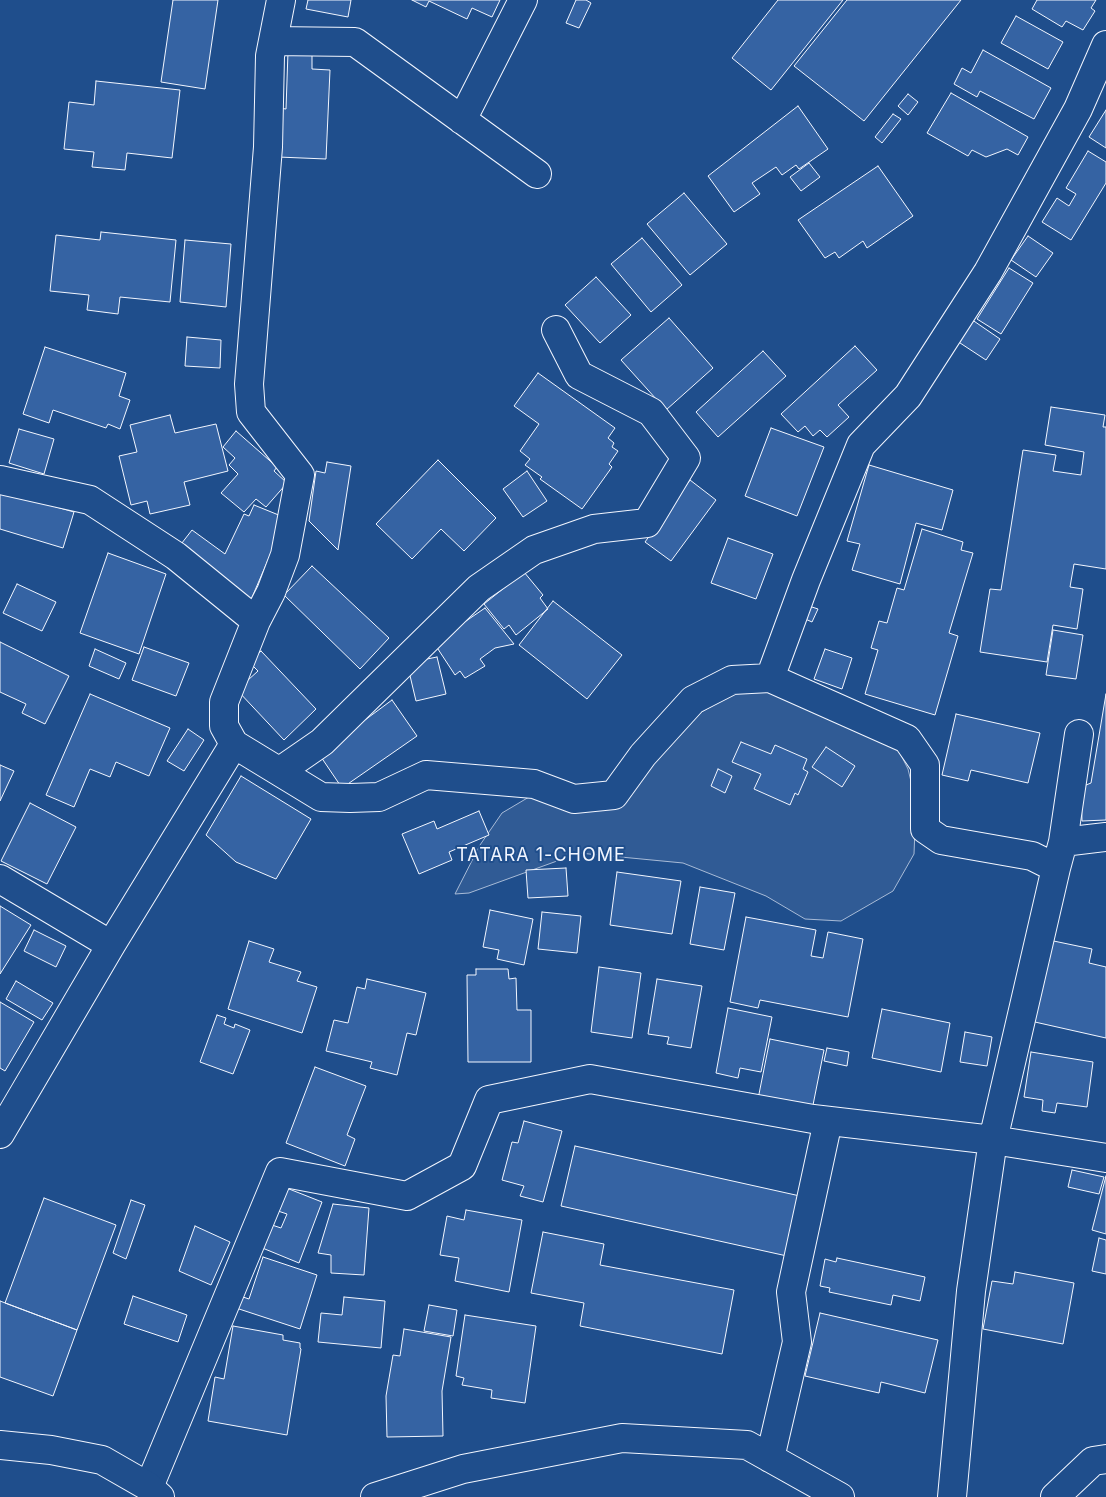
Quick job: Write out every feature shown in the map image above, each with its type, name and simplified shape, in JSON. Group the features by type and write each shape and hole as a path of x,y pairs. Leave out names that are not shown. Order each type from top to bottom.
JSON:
{"street":[{"path":"281,0 270,56 268,147 249,384 251,412 300,475 285,555 224,702 224,726 234,744 321,797 379,797 426,775 534,784 574,799 614,795 643,755 693,700 732,680 770,678 907,739 924,765 924,829 941,840 1032,856 1056,868"},
{"path":"462,120 523,0"},
{"path":"272,41 355,42 537,174"},
{"path":"770,678 806,580 861,446 908,396 988,272 1078,110 1106,45"},
{"path":"280,771 322,742 478,588 534,550 594,529 647,523 686,458 651,412 578,375 556,330"},
{"path":"0,480 90,500 176,556 256,621"},
{"path":"952,1497 971,1291 993,1140 1063,842 1079,734"},
{"path":"0,1134 234,744"},
{"path":"1063,842 1106,838"},
{"path":"0,879 112,945"},
{"path":"0,1445 51,1450 102,1460 155,1492 280,1172 408,1196 462,1166 489,1100 590,1079 814,1119 993,1140 1106,1158"},
{"path":"770,1458 797,1342 791,1292 828,1121"},
{"path":"376,1497 463,1469 622,1438 747,1445 840,1497"},
{"path":"1055,1497 1093,1461 1106,1459"}],"shaded area":[{"path":"764,686 897,747 908,769 916,802 914,854 893,891 841,921 805,919 766,896 683,863 579,853 469,893 455,894 480,845 502,813 529,797 562,806 650,763 691,718 731,695"}],"building":[{"path":"173,0 218,0 205,89 161,82"},
{"path":"308,0 351,0 348,17 306,9"},
{"path":"412,0 500,0 492,17 472,8 467,19 429,1 426,7"},
{"path":"576,0 586,0 591,3 579,28 566,23"},
{"path":"778,0 843,0 771,90 732,58"},
{"path":"847,0 961,0 864,121 794,66"},
{"path":"1037,0 1096,0 1091,8 1095,11 1083,30 1066,21 1062,27 1032,9"},
{"path":"1016,16 1063,42 1048,69 1001,43"},
{"path":"983,50 1051,88 1034,119 980,91 977,97 954,84 962,68 971,73"},
{"path":"288,52 312,54 312,69 330,70 326,159 278,157 279,108 286,109"},
{"path":"96,81 180,90 172,158 127,153 125,170 92,167 94,152 64,149 69,102 94,105"},
{"path":"951,93 1028,137 1018,155 1007,149 986,157 972,150 968,156 927,133"},
{"path":"908,94 918,102 908,115 898,106"},
{"path":"798,106 828,149 799,169 796,165 782,175 776,167 752,183 760,194 734,212 708,176"},
{"path":"1106,110 1106,148 1089,137"},
{"path":"893,114 901,119 882,143 875,137"},
{"path":"1088,151 1106,162 1106,183 1071,240 1042,222 1057,198 1069,206 1076,194 1066,188"},
{"path":"809,163 820,177 801,191 790,177"},
{"path":"878,166 913,216 867,248 863,241 839,258 835,252 825,258 798,220"},
{"path":"684,193 727,244 690,275 647,224"},
{"path":"101,232 176,240 170,302 120,297 118,314 87,310 89,295 50,291 56,235 100,240"},
{"path":"1028,236 1053,253 1036,277 1011,260"},
{"path":"642,238 682,285 651,312 611,264"},
{"path":"185,240 231,244 226,307 180,302"},
{"path":"1009,268 1033,283 1001,334 977,319"},
{"path":"596,277 631,315 600,343 565,305"},
{"path":"968,317 1000,339 986,360 954,339"},
{"path":"669,318 713,368 666,410 621,360"},
{"path":"187,337 221,340 220,368 185,366"},
{"path":"855,346 877,370 838,405 849,417 827,437 820,430 813,436 805,426 798,432 781,414"},
{"path":"45,347 126,373 119,396 130,400 120,429 108,424 106,428 53,410 49,423 23,414"},
{"path":"763,351 786,376 718,437 696,412"},
{"path":"538,373 615,428 608,438 614,443 612,447 618,451 609,464 612,467 582,509 540,479 542,477 525,465 530,459 520,451 539,424 514,406"},
{"path":"1051,407 1105,415 1103,427 1106,427 1106,569 1074,564 1070,587 1083,589 1077,629 1053,625 1047,662 980,652 990,589 1001,590 1023,450 1056,455 1053,471 1081,475 1084,452 1045,445"},
{"path":"170,415 175,433 216,424 228,471 184,482 190,505 150,514 147,501 131,505 119,456 137,452 130,425"},
{"path":"771,428 824,447 797,516 745,496"},
{"path":"19,429 54,439 44,474 9,463"},
{"path":"236,431 277,467 274,471 287,483 266,507 256,499 244,512 221,493 238,474 229,465 235,458 223,447"},
{"path":"438,460 496,518 464,551 441,529 412,559 376,524"},
{"path":"327,462 351,466 338,550 309,521 316,471 325,473"},
{"path":"869,465 953,490 942,530 916,523 900,584 852,570 860,544 847,541"},
{"path":"527,471 547,501 523,517 503,489"},
{"path":"690,480 716,500 671,561 645,542"},
{"path":"0,491 74,512 63,548 0,529"},
{"path":"254,505 286,518 250,602 178,548 192,530 225,554 244,514 249,516"},
{"path":"922,529 963,542 961,550 973,553 949,633 958,636 935,715 865,694 878,650 871,648 879,621 887,623 897,588 904,590"},
{"path":"728,538 773,554 756,599 711,583"},
{"path":"108,553 166,574 139,654 80,633"},
{"path":"312,566 389,638 360,669 284,595"},
{"path":"524,572 543,595 540,598 548,609 516,635 509,625 504,629 484,604"},
{"path":"17,584 56,602 42,631 3,613"},
{"path":"553,601 622,655 587,699 519,645"},
{"path":"809,606 818,609 812,622 803,618"},
{"path":"485,608 514,644 495,648 480,659 485,666 465,678 460,671 455,675 434,643"},
{"path":"1053,630 1083,635 1076,679 1046,675"},
{"path":"0,642 69,676 45,724 22,713 26,704 0,692"},
{"path":"144,647 189,663 176,696 132,680"},
{"path":"95,649 126,663 119,679 89,666"},
{"path":"825,649 852,658 842,689 814,679"},
{"path":"261,651 316,709 284,740 237,690 258,671 249,662"},
{"path":"437,657 446,694 416,701 407,663"},
{"path":"90,694 170,728 149,776 116,762 110,777 90,769 74,807 46,795"},
{"path":"1106,694 1106,820 1082,821 1081,787 1091,783"},
{"path":"392,700 417,736 342,788 319,754"},
{"path":"956,714 1040,733 1028,783 971,770 968,781 942,775"},
{"path":"188,729 204,740 184,771 167,761"},
{"path":"741,742 771,754 775,745 807,759 803,769 808,772 798,795 795,793 790,805 754,789 761,774 732,762"},
{"path":"826,747 855,766 842,787 812,767"},
{"path":"0,765 14,771 0,801"},
{"path":"718,769 732,776 725,793 711,786"},
{"path":"241,776 311,819 276,879 236,862 206,835"},
{"path":"30,803 76,827 47,884 1,861"},
{"path":"479,811 489,835 449,852 452,860 419,874 402,834 434,821 437,829"},
{"path":"566,868 568,896 528,898 526,870"},
{"path":"617,872 681,881 672,934 610,925"},
{"path":"700,887 735,893 724,950 690,944"},
{"path":"0,906 31,925 0,974"},
{"path":"490,910 533,919 524,965 497,959 499,950 483,947"},
{"path":"542,912 581,916 577,953 538,949"},
{"path":"746,917 816,930 811,956 823,958 828,932 863,939 848,1017 760,1000 758,1008 730,1002"},
{"path":"34,930 66,946 56,967 24,951"},
{"path":"1044,939 1092,949 1089,963 1106,967 1106,1038 1026,1020"},
{"path":"249,941 274,949 269,962 301,972 297,981 317,987 302,1033 228,1009"},
{"path":"599,967 641,973 632,1038 591,1032"},
{"path":"476,969 508,969 509,979 516,978 517,1010 531,1010 531,1062 468,1062 467,975 476,975"},
{"path":"367,979 426,993 416,1035 407,1033 397,1075 370,1068 372,1062 326,1051 334,1020 348,1023 357,987 365,989"},
{"path":"657,979 702,986 691,1048 667,1044 669,1037 648,1034"},
{"path":"16,981 53,1003 42,1020 6,999"},
{"path":"0,1002 34,1022 5,1071 0,1068"},
{"path":"728,1008 772,1017 761,1072 740,1068 738,1078 716,1073"},
{"path":"882,1009 950,1023 941,1072 872,1058"},
{"path":"217,1015 226,1018 224,1024 234,1028 235,1024 250,1030 233,1074 200,1062"},
{"path":"965,1032 992,1037 987,1066 960,1062"},
{"path":"770,1039 824,1050 812,1110 758,1099"},
{"path":"827,1048 849,1052 847,1066 824,1061"},
{"path":"1031,1052 1093,1062 1087,1107 1057,1103 1055,1113 1042,1111 1043,1100 1024,1097"},
{"path":"315,1067 366,1086 347,1135 355,1139 345,1166 286,1143"},
{"path":"524,1121 562,1131 543,1202 520,1196 524,1186 502,1180 512,1142 518,1143"},
{"path":"575,1146 800,1196 787,1256 561,1206"},
{"path":"1072,1170 1104,1177 1099,1194 1068,1187"},
{"path":"1106,1176 1106,1234 1092,1230"},
{"path":"284,1187 322,1202 299,1263 260,1247 269,1224 281,1228 287,1214 275,1210"},
{"path":"44,1198 116,1225 77,1330 5,1303"},
{"path":"131,1200 145,1205 126,1259 113,1253"},
{"path":"333,1204 369,1208 364,1275 331,1273 331,1255 318,1253"},
{"path":"466,1210 522,1220 509,1292 455,1281 459,1258 440,1255 447,1216 464,1220"},
{"path":"195,1226 230,1242 211,1285 179,1271"},
{"path":"543,1232 604,1244 600,1265 734,1290 722,1354 580,1326 584,1303 531,1293"},
{"path":"1099,1238 1106,1240 1106,1274 1092,1271"},
{"path":"263,1257 317,1275 300,1329 233,1307 237,1295 249,1299"},
{"path":"837,1258 925,1277 920,1301 893,1295 891,1305 829,1292 830,1288 820,1286 825,1259 836,1262"},
{"path":"1015,1272 1074,1283 1063,1344 983,1329 992,1281 1013,1284"},
{"path":"133,1296 187,1315 178,1342 124,1324"},
{"path":"344,1297 385,1301 381,1348 318,1342 321,1313 342,1315"},
{"path":"0,1301 77,1330 53,1396 0,1377"},
{"path":"429,1305 457,1310 453,1336 424,1331"},
{"path":"820,1313 938,1340 925,1393 881,1382 879,1393 805,1376"},
{"path":"465,1315 536,1326 525,1403 491,1398 492,1390 462,1385 464,1378 456,1376"},
{"path":"233,1326 283,1335 283,1340 300,1343 301,1349 287,1435 208,1421 215,1377 224,1379"},
{"path":"404,1329 451,1337 442,1391 443,1436 387,1437 386,1396 393,1355 400,1356"}],"district":[{"name":"TATARA 1-CHOME","path":"541,856"}]}
